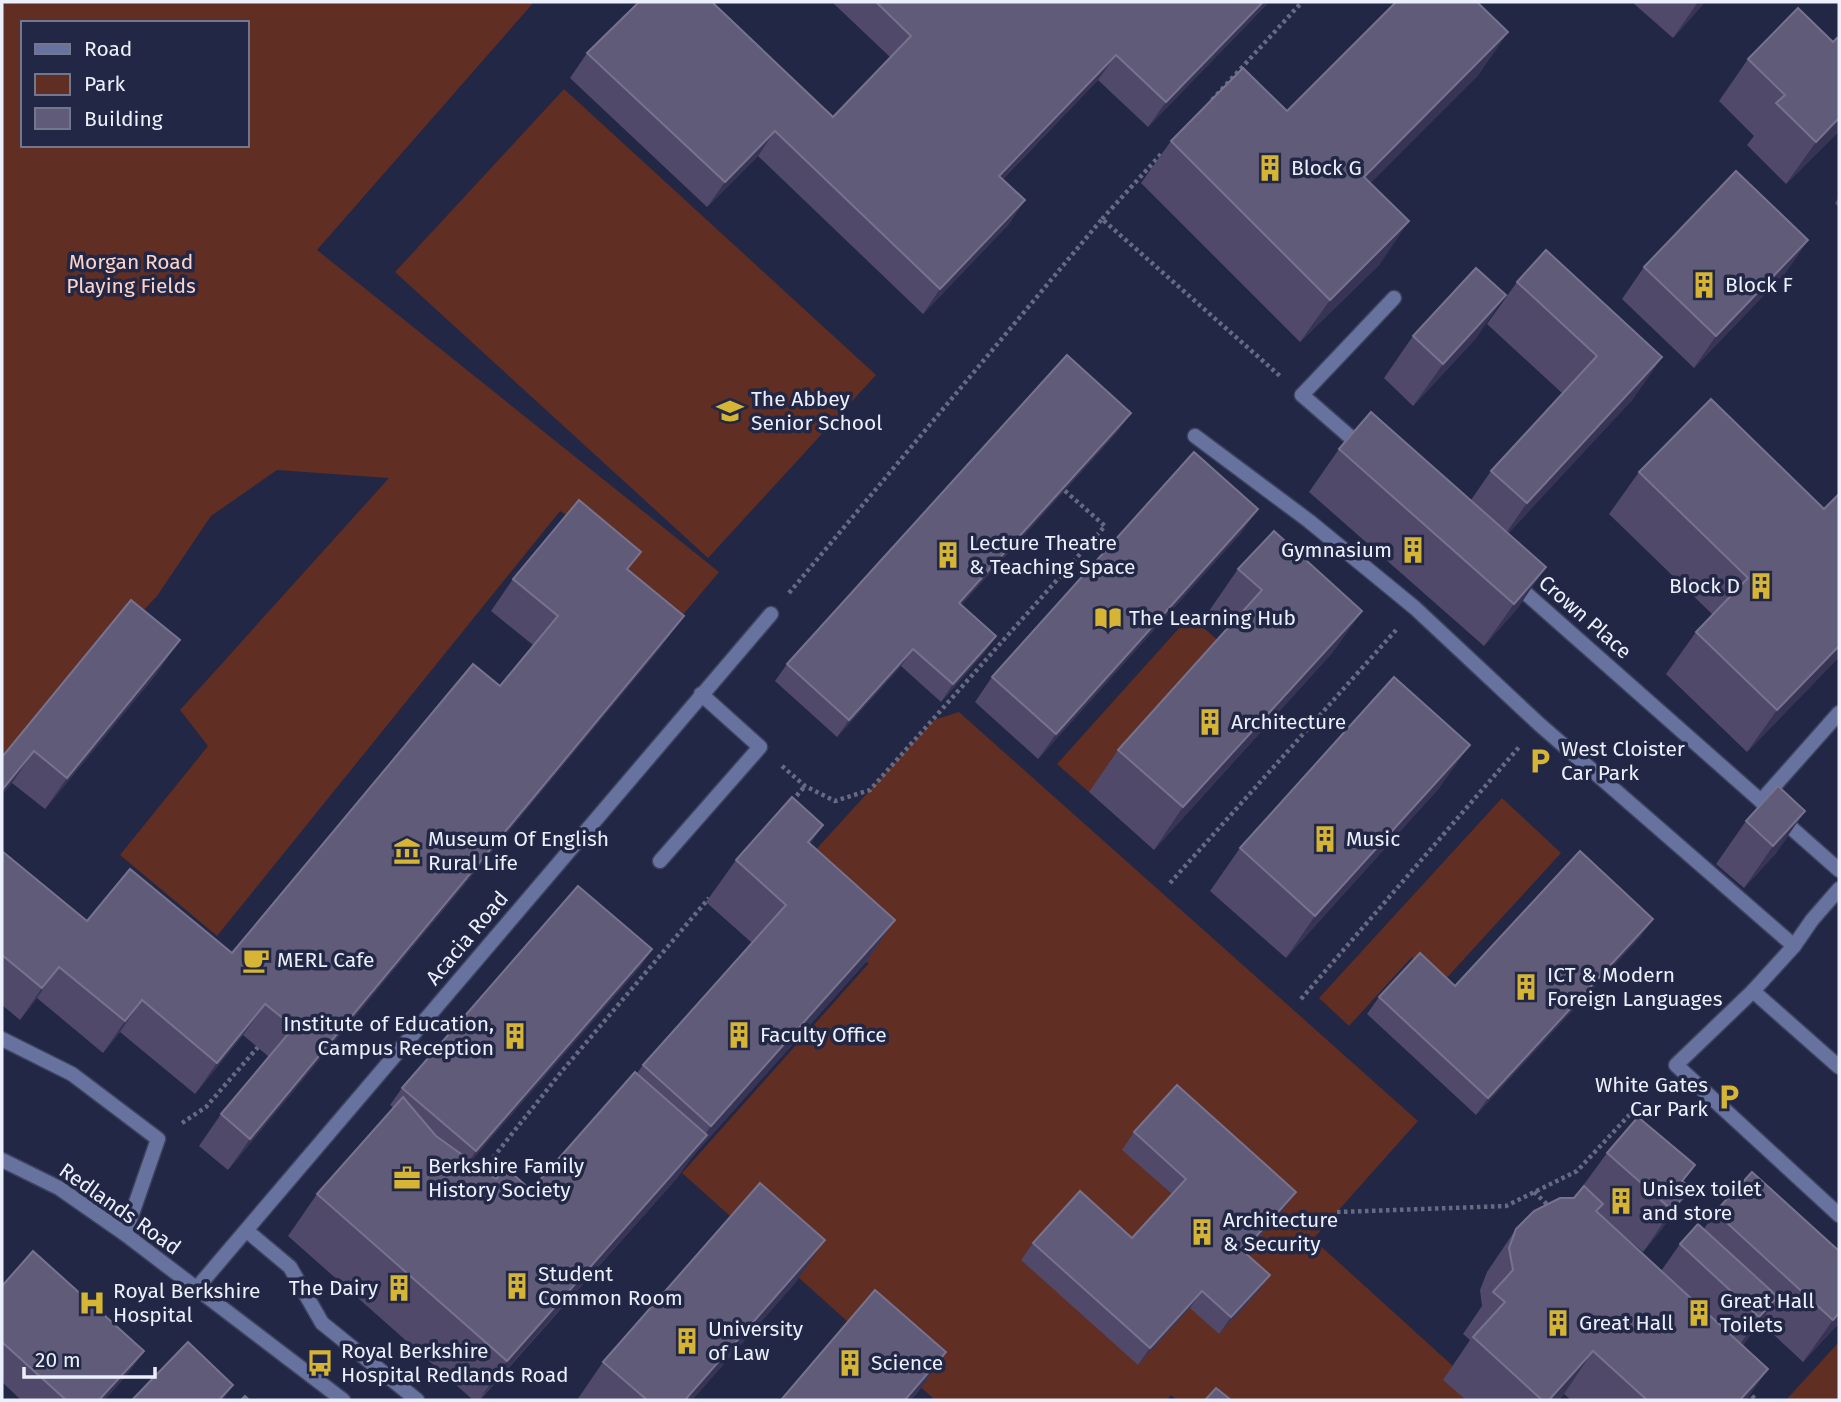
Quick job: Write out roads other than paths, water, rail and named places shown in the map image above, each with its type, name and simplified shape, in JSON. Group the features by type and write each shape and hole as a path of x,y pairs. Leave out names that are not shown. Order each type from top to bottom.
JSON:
{"street":[{"path":"1375,460 1302,395 1394,298"},
{"path":"1195,436 1309,521 1415,608 1539,724 1794,946"},
{"name":"Crown Place","path":"1500,570 1839,870"},
{"name":"Acacia Road","path":"196,1289 771,614"},
{"path":"660,861 760,747 701,694"},
{"path":"1761,801 1839,713"},
{"path":"1839,889 1794,946 1676,1065 1839,1215"},
{"path":"1753,990 1839,1067"},
{"path":"2,1039 72,1074 158,1139 125,1234"},
{"name":"Redlands Road","path":"2,1160 59,1188 125,1234 343,1400"},
{"path":"247,1231 290,1267 322,1323 416,1400"}],"place":[{"name":"Block G","path":"1270,168"},
{"name":"Block F","path":"1704,285"},
{"name":"The Abbey Senior School","path":"730,411"},
{"name":"Gymnasium","path":"1413,550"},
{"name":"Lecture Theatre & Teaching Space","path":"948,555"},
{"name":"Block D","path":"1761,586"},
{"name":"The Learning Hub","path":"1108,618"},
{"name":"Architecture","path":"1210,722"},
{"name":"West Cloister Car Park","path":"1540,761"},
{"name":"Music","path":"1325,839"},
{"name":"Museum Of English Rural Life","path":"407,851"},
{"name":"MERL Cafe","path":"256,960"},
{"name":"ICT & Modern Foreign Languages","path":"1526,987"},
{"name":"Faculty Office","path":"739,1035"},
{"name":"Institute of Education, Campus Reception","path":"515,1036"},
{"name":"White Gates Car Park","path":"1729,1097"},
{"name":"Berkshire Family History Society","path":"407,1178"},
{"name":"Unisex toilet and store","path":"1621,1201"},
{"name":"Architecture & Security","path":"1202,1232"},
{"name":"Student Common Room","path":"517,1286"},
{"name":"The Dairy","path":"399,1288"},
{"name":"Royal Berkshire Hospital","path":"92,1303"},
{"name":"Great Hall Toilets","path":"1699,1313"},
{"name":"Great Hall","path":"1558,1323"},
{"name":"University of Law","path":"687,1341"},
{"name":"Royal Berkshire Hospital Redlands Road","path":"320,1363"},
{"name":"Science","path":"850,1363"}],"park label":[{"name":"Morgan Road Playing Fields","path":"131,274"}]}
